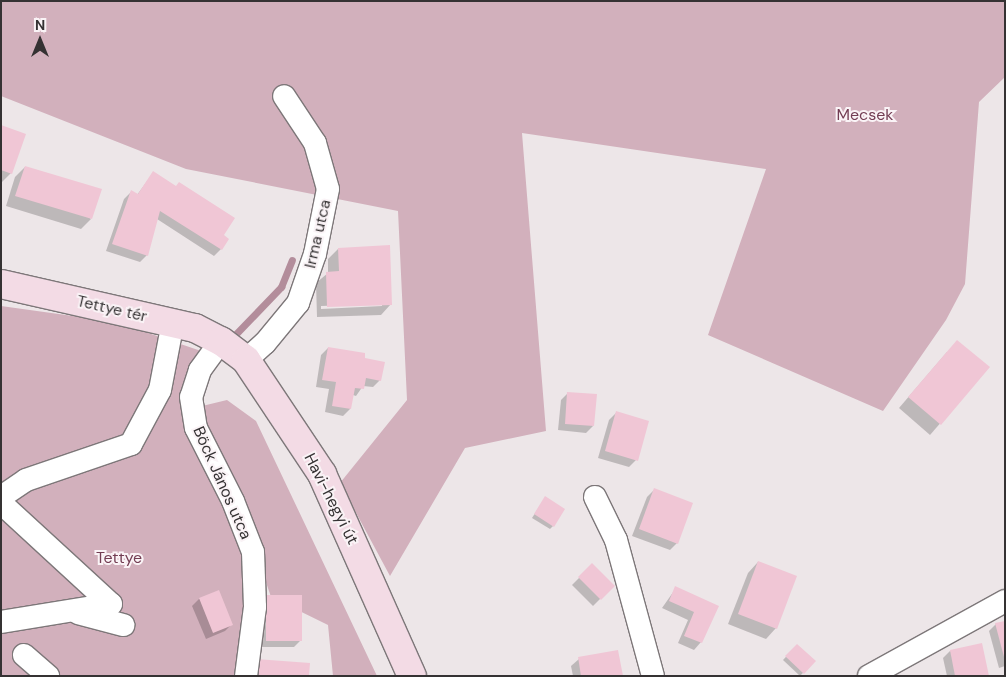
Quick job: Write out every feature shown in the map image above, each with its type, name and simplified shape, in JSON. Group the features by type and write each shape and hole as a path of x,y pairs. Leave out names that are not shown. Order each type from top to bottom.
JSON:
{"street":[{"name":"Irma utca","path":"246,360 265,344 298,303 315,254 328,189 315,143 284,96"},
{"name":"Tettye tér","path":"1,284 195,328 216,348"},
{"path":"1,497 26,480 131,444 160,390 173,322"},
{"name":"Havi-hegyi út","path":"216,348 246,360 322,474 412,676"},
{"name":"Böck János utca","path":"216,348 200,370 191,397 196,428 233,501 252,552 256,607 246,676"},
{"path":"595,497 616,540 653,676"},
{"path":"1,502 111,604 1,622"},
{"path":"869,676 1005,601"},
{"path":"70,611 123,625"},
{"path":"24,656 48,676"}],"green space":[{"name":"Mecsek","path":"1,1 1005,1 1005,77 979,102 965,284 946,320 883,411 708,335 766,169 522,133 546,431 465,448 390,576 340,483 407,400 398,211 186,169 1,96"},
{"name":"Tettye","path":"1,306 116,322 204,352 182,415 242,546 246,599 234,676 1,676"},
{"path":"227,400 256,421 377,676 333,676 328,625 271,597 227,466 198,407"}],"building":[{"path":"1,125 26,134 12,174 1,170"},
{"path":"25,166 102,189 92,219 15,196"},
{"path":"153,171 176,186 179,182 235,218 224,235 229,239 222,250 160,211 148,256 112,244 131,190 138,194"},
{"path":"390,245 392,305 327,307 326,272 339,271 338,248"},
{"path":"957,340 990,367 941,425 908,397"},
{"path":"328,347 365,353 365,358 385,362 381,381 366,378 364,389 355,388 351,409 332,406 336,382 322,380"},
{"path":"567,392 597,394 594,426 565,424"},
{"path":"616,411 649,421 638,461 605,451"},
{"path":"654,488 693,503 678,544 639,529"},
{"path":"545,496 565,509 554,527 534,514"},
{"path":"758,561 797,576 777,629 738,614"},
{"path":"592,563 615,586 601,600 578,577"},
{"path":"675,586 719,606 702,643 684,636 694,612 669,601"},
{"path":"219,590 233,625 213,633 199,598"},
{"path":"266,595 302,595 302,641 266,641"},
{"path":"1005,621 1005,657 1004,657 995,623"},
{"path":"982,643 989,676 955,676 950,650"},
{"path":"797,644 816,661 804,674 785,656"},
{"path":"618,650 623,676 581,676 578,657"},
{"path":"256,659 310,663 309,676 254,676"}],"waterway":[{"path":"230,340 281,287 292,260"}]}
